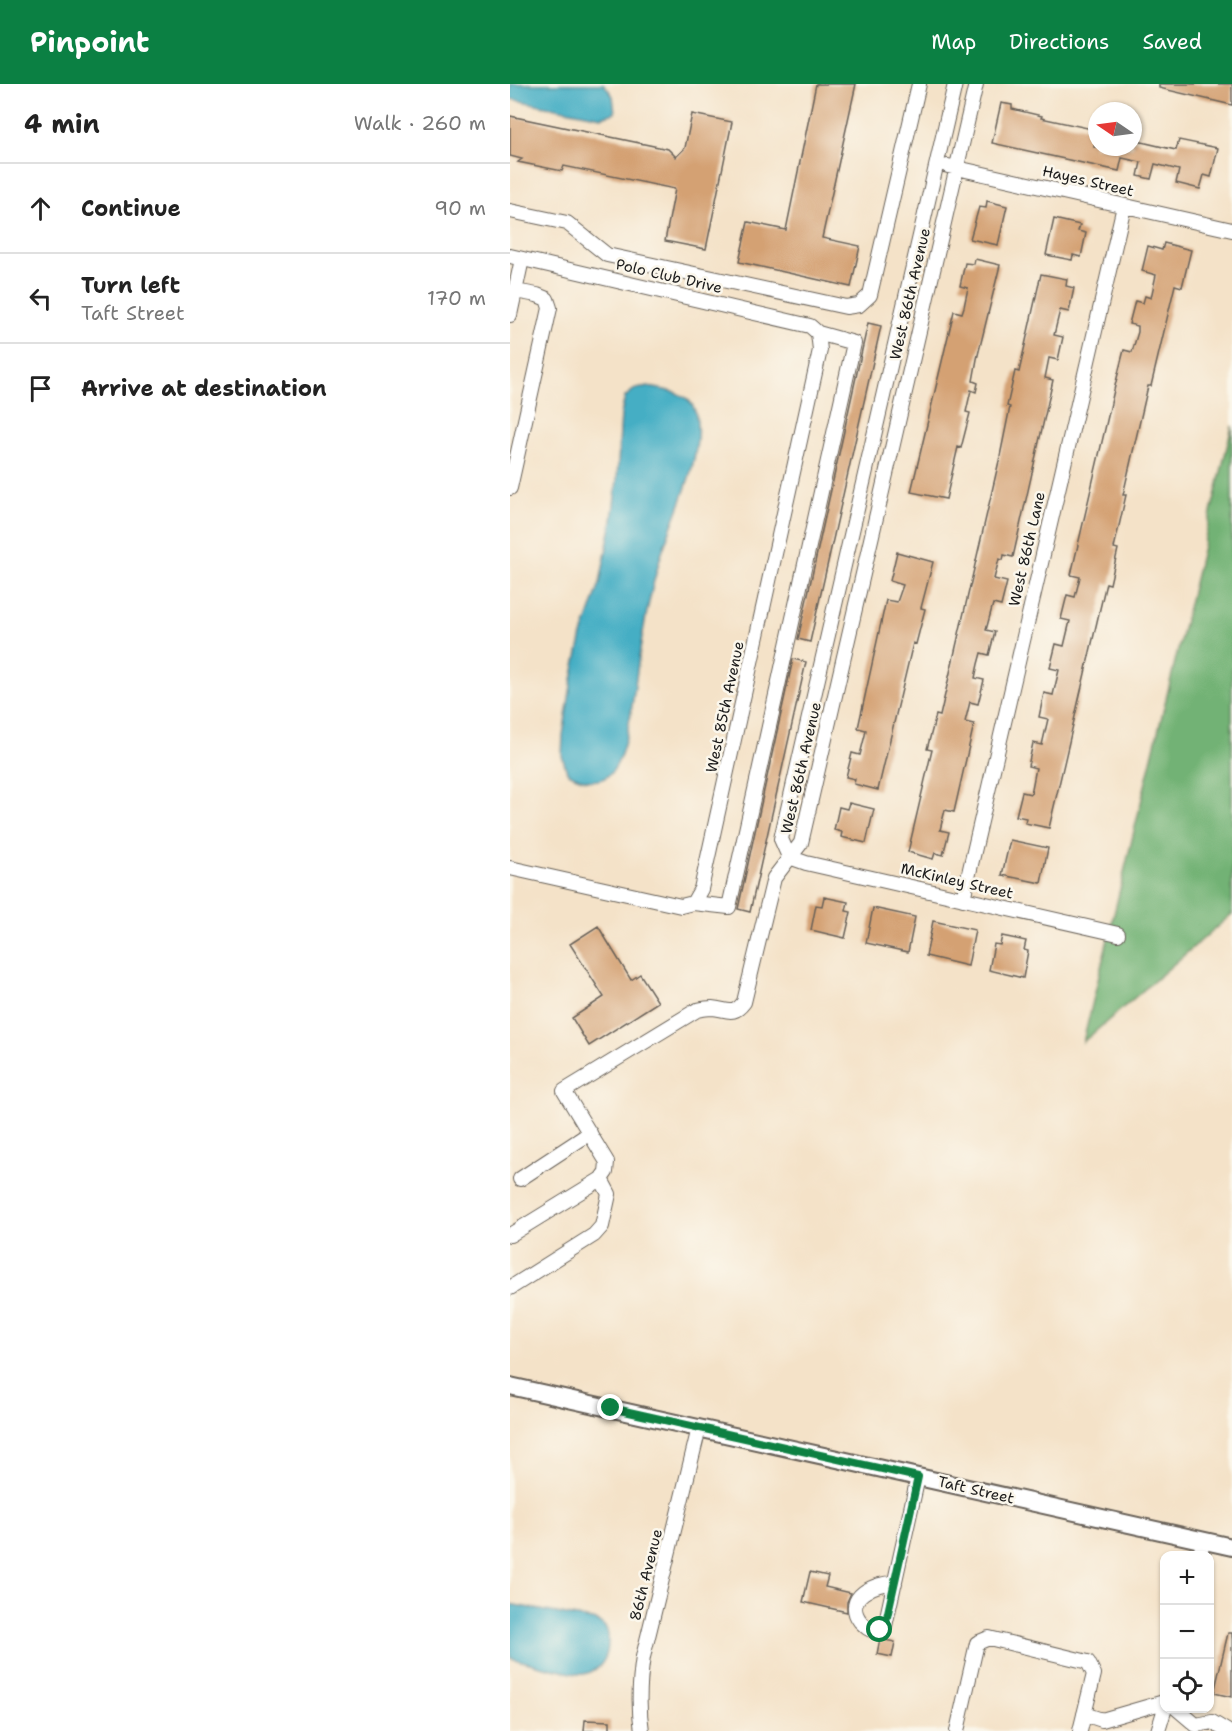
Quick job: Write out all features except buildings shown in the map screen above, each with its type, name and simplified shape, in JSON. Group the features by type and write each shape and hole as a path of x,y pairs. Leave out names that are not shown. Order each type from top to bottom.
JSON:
{"main road":[{"name":"Taft Street","path":"510,1386 918,1477 1202,1548 1232,1547"}],"street":[{"path":"510,211 567,223 607,255 846,307 859,305 870,295 919,84"},
{"name":"West 86th Avenue","path":"955,84 781,839 789,857 801,843 976,84"},
{"name":"Hayes Street","path":"937,164 1232,230"},
{"name":"West 86th Lane","path":"963,899 1124,206"},
{"path":"510,315 515,291 516,258"},
{"name":"Polo Club Drive","path":"516,258 810,326 818,333 854,343 729,907 693,903"},
{"path":"510,488 550,308 547,299 515,291"},
{"name":"West 85th Avenue","path":"693,903 701,888 818,362 820,350 818,333"},
{"path":"510,1235 601,1179 606,1172 607,1162 564,1091 697,1010 711,1008 729,1012 739,1010 744,1002 774,878 789,857"},
{"name":"McKinley Street","path":"789,857 806,863 1118,934"},
{"path":"510,868 681,906 693,903"},
{"path":"520,1179 590,1134"},
{"path":"510,1288 594,1235 602,1226 609,1194 601,1179"},
{"name":"86th Avenue","path":"642,1731 639,1687 643,1657 699,1428"},
{"path":"895,1582 918,1477"},
{"path":"957,1731 977,1643 989,1638 1088,1662 1094,1674 1080,1731"},
{"path":"1084,1714 1102,1720 1160,1703"},
{"path":"1158,1731 1163,1713"},
{"path":"1181,1713 1197,1728 1212,1722 1227,1731"}],"green space":[{"path":"1232,426 1232,914 1083,1042"}],"water":[{"path":"510,84 604,84 613,96 615,113 601,117 510,99"},
{"path":"649,387 676,393 692,405 697,428 696,446 686,486 652,587 629,723 622,751 618,763 607,777 590,781 567,772 562,756 563,735 582,635 600,583 612,521 621,414 625,397 635,389"},
{"path":"510,1604 597,1621 604,1625 608,1633 608,1649 602,1664 594,1670 578,1674 510,1658"}],"route":[{"path":"611,1408 918,1477 885,1626 880,1630"}]}
